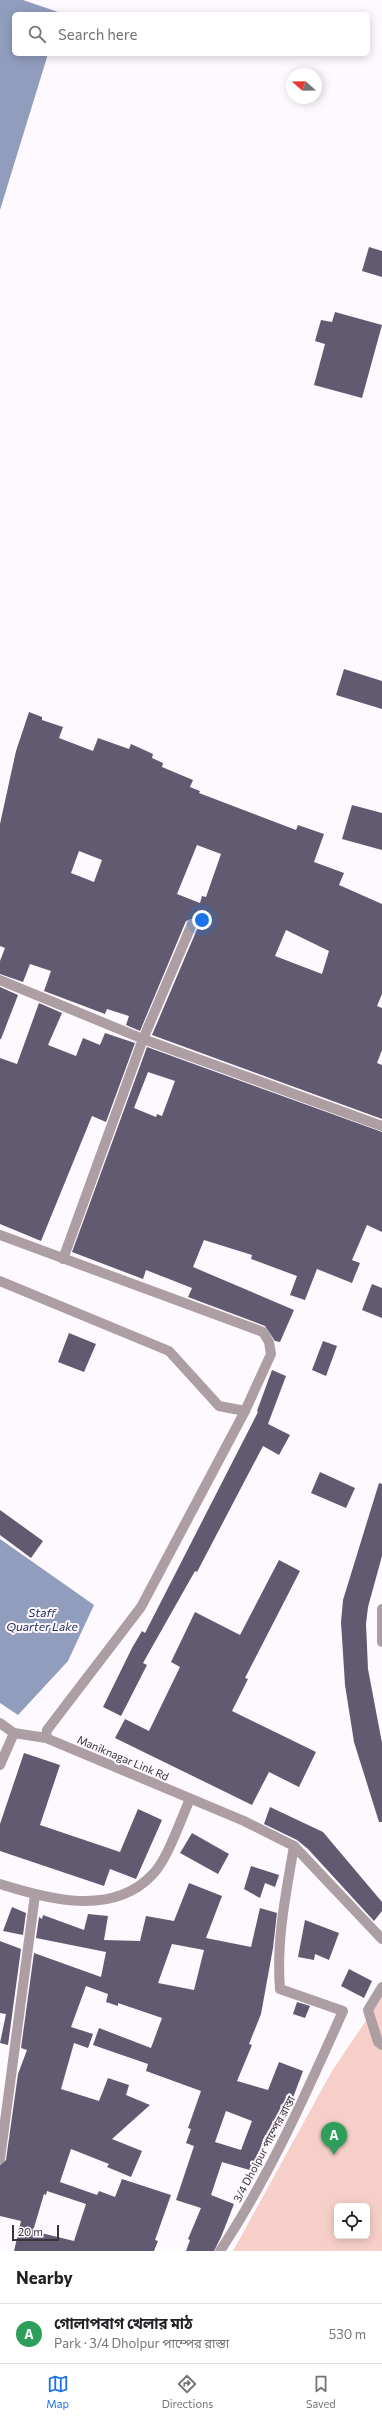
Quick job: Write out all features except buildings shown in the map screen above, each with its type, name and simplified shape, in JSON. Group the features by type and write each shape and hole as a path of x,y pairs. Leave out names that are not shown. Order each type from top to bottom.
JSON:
{"street":[{"path":"63,1259 143,1039 192,924"},
{"path":"0,980 143,1039 382,1126"},
{"path":"0,1235 263,1332 269,1342 271,1354 246,1411 141,1607 47,1730 46,1738"},
{"path":"0,1281 169,1351 219,1406 246,1411"},
{"path":"382,1609 382,1642"},
{"path":"0,1723 14,1733 0,1765"},
{"name":"Maniknagar Link Rd","path":"14,1733 46,1738 244,1821 294,1846 382,1939"},
{"path":"0,1884 35,1895 77,1901 108,1900 127,1893 141,1885 153,1875 161,1862 190,1799"},
{"name":"3/4 Dholpur পাম্পের রাস্তা","path":"220,2251 240,2220 290,2129 343,2011 280,1989 278,1968 282,1916 294,1846"},
{"path":"0,2159 35,1895"},
{"path":"382,1987 368,2010 378,2042 382,2045"}],"shaded area":[{"path":"382,1997 382,2251 233,2251 332,2071"}],"water":[{"path":"0,0 23,0 58,12 12,12 12,56 47,56 0,210"},
{"name":"Staff Quarter Lake","path":"0,1539 94,1605 68,1661 18,1715 0,1703"}],"place":[{"name":"গোলাপবাগ খেলার মাঠ","path":"334,2155"}]}
